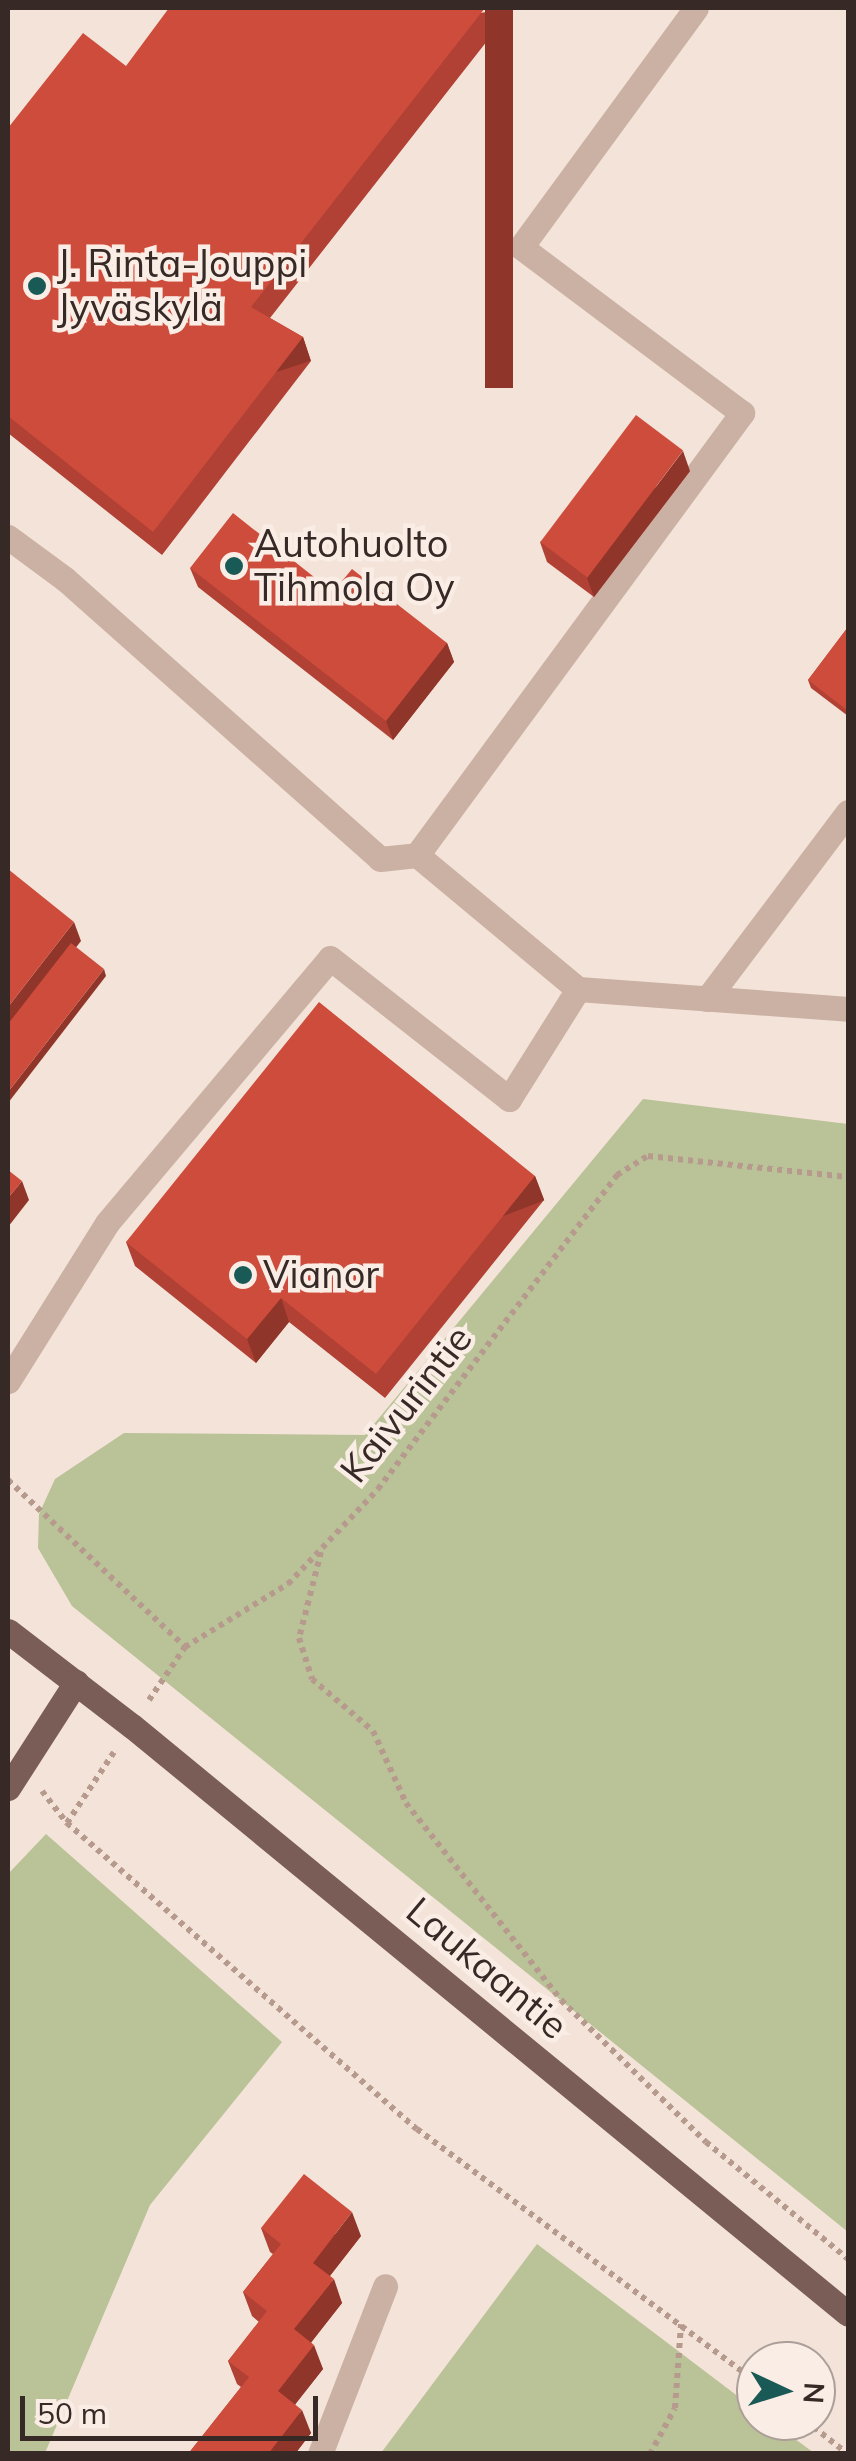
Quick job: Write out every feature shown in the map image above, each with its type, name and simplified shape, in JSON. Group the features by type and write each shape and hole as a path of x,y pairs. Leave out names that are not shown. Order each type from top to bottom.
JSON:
{"main road":[{"name":"Laukaantie","path":"8,1631 132,1726 848,2314"},
{"path":"8,1788 76,1682"}],"lane":[{"path":"8,537 65,580 380,859 417,854 742,413 521,247 696,8"},
{"path":"707,999 848,812"},
{"path":"417,854 578,989 848,1009"},
{"path":"8,1381 107,1222 330,958 509,1098 578,989"},
{"path":"320,2454 384,2286"}],"path":[{"name":"Kaivurintie","path":"681,2324 417,2129 67,1824 185,1647 288,1584 378,1489 617,1175 648,1156 848,1177"},
{"path":"8,1480 185,1647"},
{"path":"322,1548 299,1638 312,1679 373,1730 406,1803 560,2000 706,2142 848,2259"},
{"path":"681,2324 736,2367"},
{"path":"650,2454 675,2408 681,2324"}],"green space":[{"path":"643,1099 848,1124 848,2232 72,1606 38,1548 39,1514 55,1479 124,1433 365,1435"},
{"path":"46,1834 282,2042 150,2205 45,2453 8,2453 8,1874"},
{"path":"537,2244 736,2395 736,2441 798,2441 814,2453 381,2453"}],"building":[{"path":"169,8 485,8 251,307 303,337 153,532 8,416 8,128 83,33 126,66"},
{"path":"636,415 683,451 587,577 540,542"},
{"path":"233,513 333,592 352,569 447,643 386,721 190,568"},
{"path":"848,627 848,711 808,680"},
{"path":"8,869 74,922 8,1007"},
{"path":"71,943 104,969 8,1092 8,1024"},
{"path":"319,1002 535,1176 376,1374 281,1298 247,1339 126,1242"},
{"path":"8,1170 22,1181 8,1198"},
{"path":"304,2174 352,2212 313,2263 334,2279 294,2329 314,2345 278,2391 302,2410 268,2454 188,2454 249,2377 228,2361 267,2311 243,2292 281,2244 261,2228"}],"place":[{"name":"J. Rinta-Jouppi Jyväskylä","path":"37,286"},
{"name":"Autohuolto Tihmola Oy","path":"234,566"},
{"name":"Vianor","path":"243,1275"}]}
